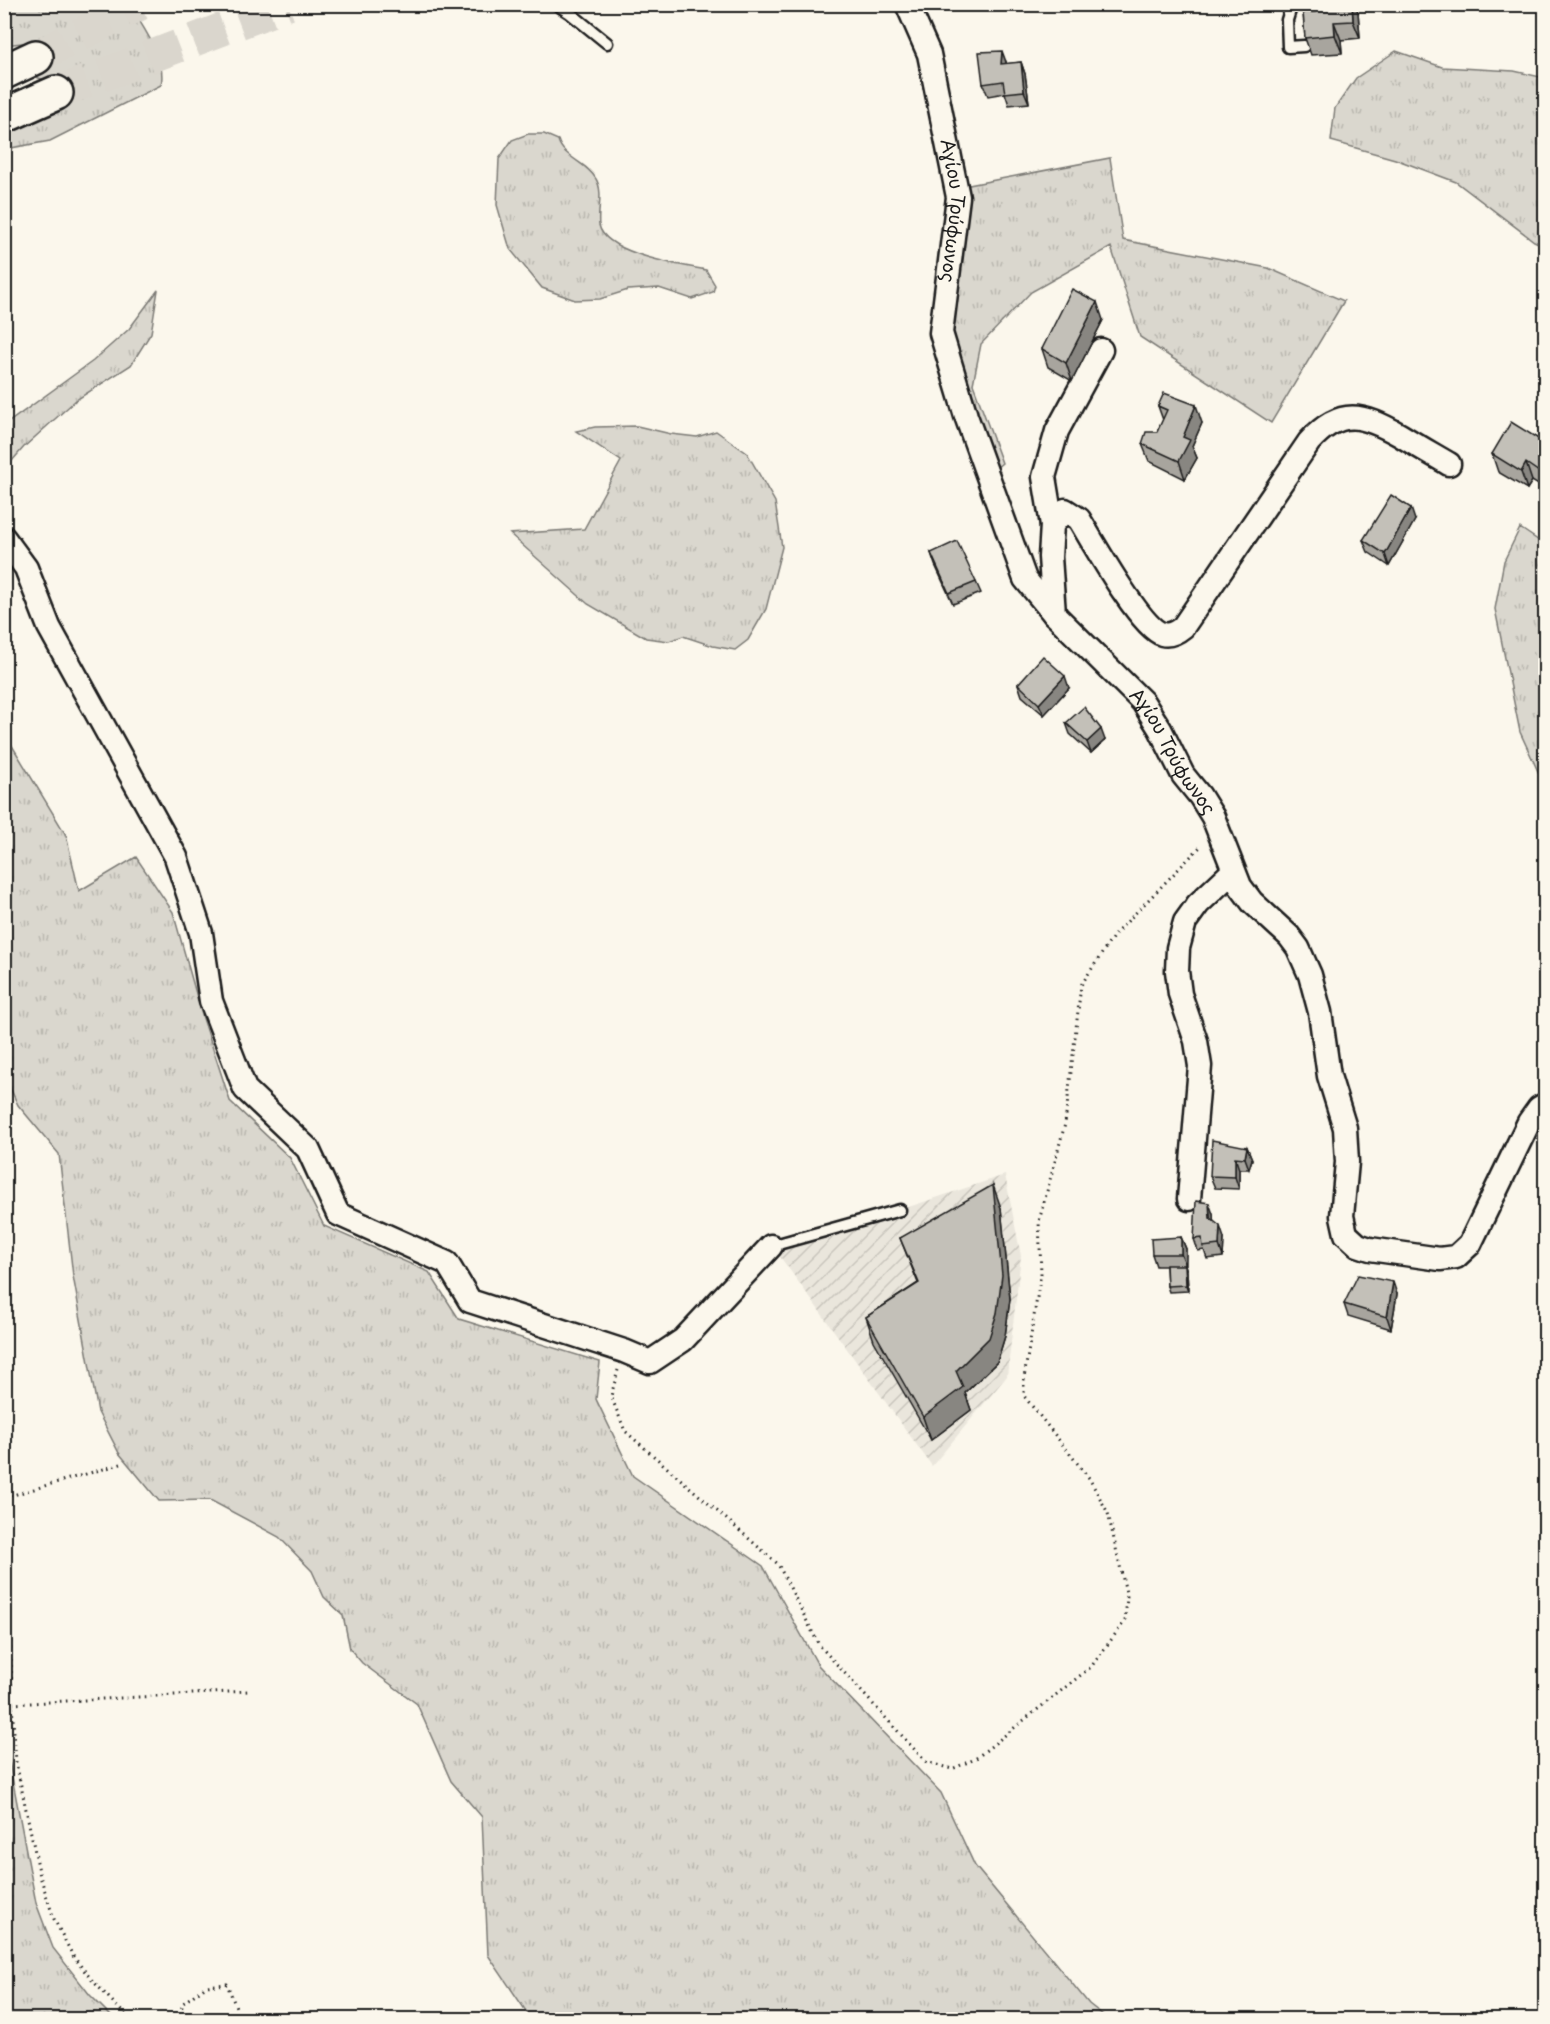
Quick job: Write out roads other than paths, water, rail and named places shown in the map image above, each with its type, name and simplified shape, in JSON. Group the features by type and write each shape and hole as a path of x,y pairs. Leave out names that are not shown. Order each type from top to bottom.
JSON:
{"highway":[{"path":"4,72 36,57"},
{"path":"4,116 56,93"}],"street":[{"name":"Αγίου Τρύφωνος","path":"907,4 930,54 958,197 941,333 966,416 1025,579 1054,614 1143,702 1160,729 1183,775 1204,802 1218,828 1240,886 1252,902 1295,944 1313,986 1322,1025 1329,1076 1345,1128 1347,1162 1342,1222 1346,1234 1354,1243 1381,1251 1440,1259 1451,1259 1461,1254 1470,1244 1529,1122 1539,1108 1545,1104"},
{"path":"1054,614 1050,557 1052,525 1044,477 1057,431 1101,350"},
{"path":"1052,525 1065,510 1079,519 1142,617 1158,632 1168,635 1178,632 1183,627 1308,442 1326,425 1343,418 1362,417 1388,429 1449,464"},
{"path":"4,538 26,568 50,627 176,857 201,933 211,1001 244,1089 308,1149 339,1214 447,1263 470,1301 624,1351 650,1362 683,1340 771,1246"},
{"path":"1189,1199 1200,1066 1196,1041 1180,994 1177,971 1178,948 1185,922 1198,904 1233,871"}],"lane":[{"path":"556,4 607,43"},
{"path":"1292,4 1287,20 1288,47 1304,46"},
{"path":"771,1246 900,1210"}],"tunnel":[{"path":"36,57 140,4"},
{"path":"56,93 288,4"}]}
